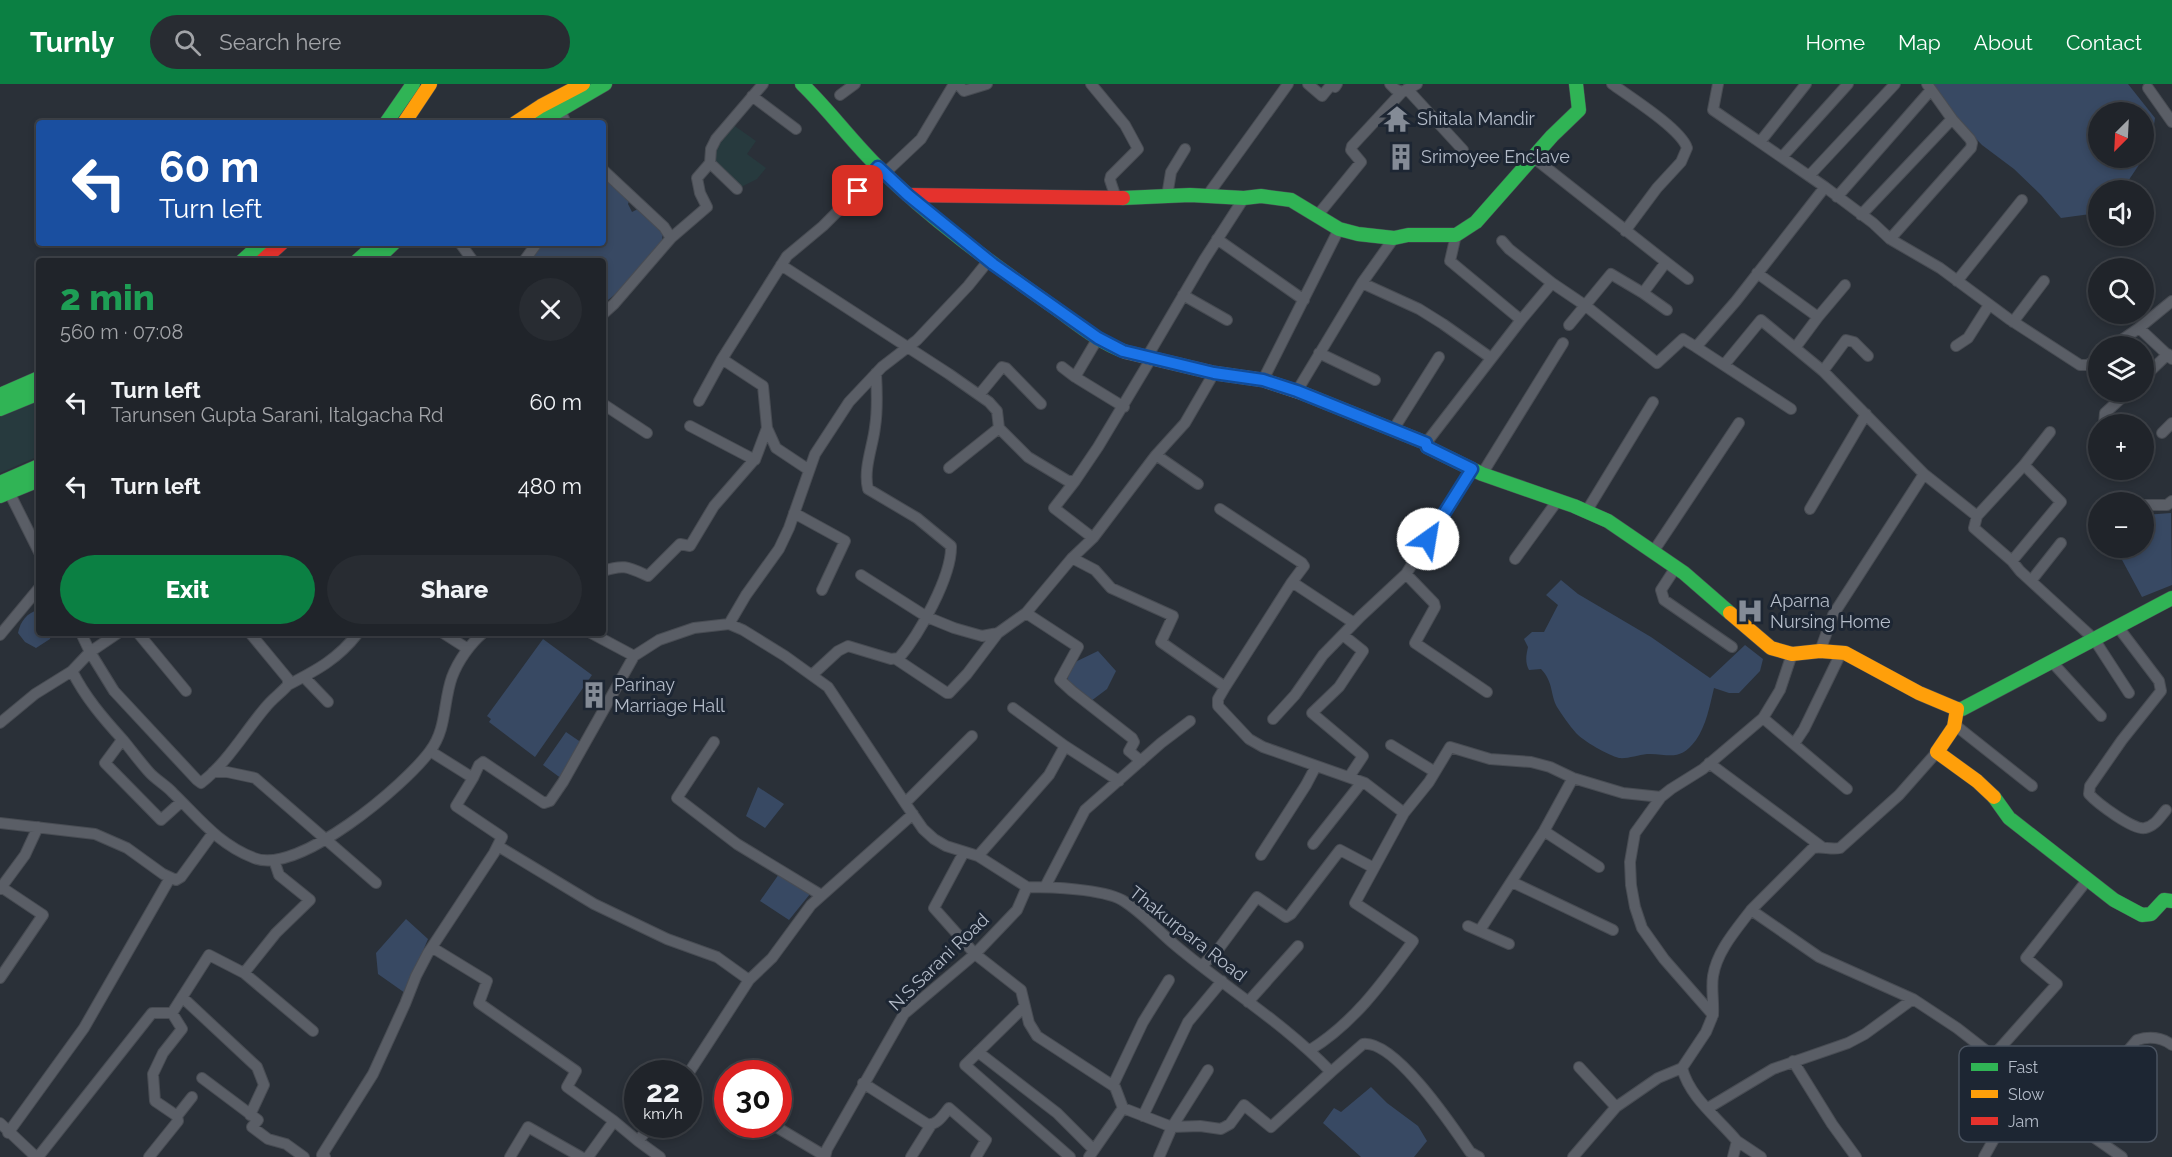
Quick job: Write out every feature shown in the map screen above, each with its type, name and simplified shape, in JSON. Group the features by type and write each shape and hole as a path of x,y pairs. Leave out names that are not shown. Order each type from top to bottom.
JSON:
{"street":[{"path":"388,120 413,84"},
{"path":"406,120 430,84"},
{"path":"520,120 583,84"},
{"path":"542,120 605,84"},
{"path":"606,311 671,238 707,207 700,193 697,178 710,163 711,150 716,139 763,84"},
{"path":"802,84 908,195 989,260 1098,338 1123,351 1214,373 1263,380 1297,391 1426,443 1427,447 1477,472 1558,500 1608,521 1676,567 1717,599 1771,648 1792,654 1820,651 1841,653 1957,710 2172,598"},
{"path":"840,95 855,84"},
{"path":"699,401 722,359 787,256 823,226 882,170 921,139 956,84 964,91 987,84"},
{"path":"1091,84 1125,125 1138,149 1111,176 1110,180 1116,198"},
{"path":"1207,196 1288,84"},
{"path":"1308,84 1322,96 1331,85 1335,87 1337,84"},
{"path":"1390,84 1395,89 1409,89 1463,150"},
{"path":"908,195 1116,198 1261,196 1291,200 1339,229 1394,238 1408,235 1456,235 1476,222 1579,110 1576,84"},
{"path":"1612,84 1676,132 1686,142 1688,148 1681,162 1657,188 1625,231"},
{"path":"1718,84 1713,110 1825,187 1890,239 1940,268 2013,322 2080,366 2088,365"},
{"path":"1760,142 1806,84"},
{"path":"1782,157 1848,84"},
{"path":"1809,176 1895,84"},
{"path":"1837,197 1929,87 1970,139 1971,148 1890,239"},
{"path":"2148,88 2172,122"},
{"path":"1317,216 1361,162 1351,150 1352,146 1409,89"},
{"path":"752,96 796,129"},
{"path":"558,109 564,120"},
{"path":"1861,215 1952,119"},
{"path":"1167,196 1171,172 1185,149"},
{"path":"1534,158 1688,279"},
{"path":"710,163 738,189"},
{"path":"606,173 664,227 671,238"},
{"path":"1696,346 1736,301 1825,187"},
{"path":"1093,538 1054,508 1075,481 1124,407 1183,296 1244,198"},
{"path":"1957,281 2022,200"},
{"path":"1263,380 1339,229"},
{"path":"1456,235 1450,261 1521,320"},
{"path":"1297,391 1362,283 1394,238"},
{"path":"1217,239 1305,300"},
{"path":"1502,241 1552,283 1586,306 1657,363 1683,339 1791,409"},
{"path":"245,258 259,246"},
{"path":"265,258 279,246"},
{"path":"360,258 374,246"},
{"path":"378,258 391,246"},
{"path":"729,624 746,595 779,549 815,454 849,402 876,373 907,347 961,295 989,260"},
{"path":"1643,293 1666,262"},
{"path":"781,265 979,395 997,411 999,428 1028,457 1068,481 1075,481"},
{"path":"1757,273 1818,317"},
{"path":"1569,325 1611,274 1667,310"},
{"path":"2013,322 2044,281"},
{"path":"1362,283 1419,309 1491,358"},
{"path":"1426,443 1552,283"},
{"path":"1795,348 1845,285"},
{"path":"1183,296 1227,320"},
{"path":"2128,336 2172,301"},
{"path":"1956,346 1968,338 1989,305"},
{"path":"1724,365 1761,320 1823,370 1924,474 1977,516"},
{"path":"2139,328 2170,357 2154,369"},
{"path":"1075,377 1098,338"},
{"path":"1823,370 1846,340 1854,342 1868,356"},
{"path":"1273,719 1295,695 1323,655 1406,574 1563,343"},
{"path":"1319,353 1375,380"},
{"path":"1393,430 1439,357"},
{"path":"722,359 763,386 767,428 776,448 809,471"},
{"path":"979,395 1002,367 1006,368 1041,404"},
{"path":"1062,367 1124,407"},
{"path":"876,373 877,408 866,478 868,489 917,518 951,546 942,585 927,617 903,654 896,659"},
{"path":"812,675 838,651 848,646 896,659 949,693 967,674 998,633 1026,613 1072,558 1093,538 1156,455 1185,423 1214,373"},
{"path":"0,395 36,379"},
{"path":"0,409 36,394"},
{"path":"1586,512 1653,402"},
{"path":"2105,414 2117,402"},
{"path":"606,406 647,434"},
{"path":"1810,509 1866,414"},
{"path":"1653,552 1739,423"},
{"path":"2162,433 2172,423"},
{"path":"690,426 754,460"},
{"path":"606,570 618,566 625,567 648,576 680,544 690,546 721,498 755,460 767,428"},
{"path":"949,468 999,428"},
{"path":"2050,432 2024,465 1977,516 1974,528 2094,639 2129,693"},
{"path":"1156,455 1198,484"},
{"path":"2012,561 2061,502 2024,465"},
{"path":"3,490 36,468"},
{"path":"1820,651 1833,615 1924,474"},
{"path":"3,490 36,481"},
{"path":"3,490 36,547"},
{"path":"1515,559 1558,500"},
{"path":"2154,505 2170,505"},
{"path":"1220,509 1304,566 1224,687 1218,699 1218,706 1249,739 1275,753 1362,782 1404,813"},
{"path":"794,513 845,541 822,590"},
{"path":"2031,581 2061,543"},
{"path":"1072,558 1095,570 1111,588 1173,616 1161,642 1224,687"},
{"path":"1676,567 1660,590 1664,600 1732,647"},
{"path":"1406,574 1434,603 1435,607 1415,643 1487,692"},
{"path":"861,575 927,617 982,636 998,633"},
{"path":"1292,582 1354,623"},
{"path":"0,635 36,592"},
{"path":"1026,613 1078,646 1060,680 1132,738 1134,742 1129,752 1141,761"},
{"path":"323,1156 374,1074 416,976 502,837 456,806 479,765 483,762 544,803 550,801 634,656 659,640 694,628 729,624 751,635 812,675 828,687 923,829 946,846 978,856 1028,888"},
{"path":"2118,627 2159,681 2161,691 2090,786 2089,794 2130,825 2139,829 2154,824 2170,809"},
{"path":"1343,635 1363,651 1339,687 1312,713 1363,756 1349,777"},
{"path":"82,636 114,691 201,783 213,772 267,705 288,685 324,667 338,656 355,636"},
{"path":"0,723 35,694 72,671 90,652 114,636"},
{"path":"140,636 186,691"},
{"path":"252,636 288,679 288,685"},
{"path":"449,636 468,649"},
{"path":"72,671 95,709 150,773 213,833 223,842 256,859 274,860 308,848 373,807 421,763 440,732 452,678 468,649 480,636"},
{"path":"597,636 634,656"},
{"path":"1794,744 1804,729 1841,653"},
{"path":"1713,1015 1654,946 1642,928 1635,907 1629,862 1635,833 1662,797 1709,764 1763,718 1780,690 1792,654"},
{"path":"2052,662 2101,716"},
{"path":"304,677 328,702"},
{"path":"1013,708 1065,746 1119,781"},
{"path":"1709,764 1822,847 1833,850 1840,848 1899,795 1937,752 1956,725 1957,710"},
{"path":"1763,718 1847,789"},
{"path":"1045,887 1085,810 1190,721"},
{"path":"1956,725 2032,786"},
{"path":"905,803 972,736"},
{"path":"122,740 105,763 161,820 181,802"},
{"path":"714,742 677,798 737,844 820,895"},
{"path":"1391,745 1435,772"},
{"path":"978,856 1049,775 1065,746"},
{"path":"1310,1050 1329,1039 1360,1010 1413,941 1355,903 1404,813 1435,772 1450,747 1490,759 1531,762 1550,767 1573,778 1623,793 1662,797"},
{"path":"430,751 473,778"},
{"path":"1937,752 1983,784 2009,818 2114,900 2142,915 2151,914 2164,900 2172,901"},
{"path":"1261,855 1316,766"},
{"path":"213,772 227,772 255,778 376,883"},
{"path":"1480,930 1544,831 1573,778"},
{"path":"1313,844 1362,782"},
{"path":"697,1060 749,980 772,958 820,895 866,858 913,814"},
{"path":"0,823 95,834 127,849 176,880 182,878 213,833"},
{"path":"0,978 43,915 1,888 25,855 38,827"},
{"path":"1544,831 1599,867"},
{"path":"498,846 594,904 667,939 717,957 749,980"},
{"path":"1573,1157 1616,1107 1658,1078 1682,1068 1706,1032 1713,1015 1713,978 1716,964 1724,948 1751,910 1813,848 1822,847"},
{"path":"1202,966 1220,947 1257,897 1286,917 1291,914 1340,850 1374,868"},
{"path":"964,852 934,908 975,954 1021,990 1029,1023 1037,1036 1080,1066 1113,1085 1118,1091 1123,1108"},
{"path":"243,973 276,933 310,900 279,875 274,860"},
{"path":"8,1133 84,1028 170,878"},
{"path":"2002,1046 2057,984 2026,958 2088,879"},
{"path":"1512,882 1613,930"},
{"name":"Thakurpara Road","path":"1028,888 1045,887 1090,892 1120,899 1310,1050 1331,1072"},
{"name":"N.S.Sarani Road","path":"825,1157 827,1149 863,1083 904,1014 975,954 1017,910 1028,888"},
{"path":"1751,910 1819,957 1913,999 1980,1046"},
{"path":"1468,926 1509,944"},
{"path":"1248,1002 1298,946"},
{"path":"433,948 487,981 479,1003 576,1071 567,1087 660,1157"},
{"path":"172,1013 209,955 243,973 313,1031"},
{"path":"1113,1085 1143,1022 1169,980"},
{"path":"1143,1116 1188,1022 1222,981"},
{"path":"182,997 257,1067 264,1084 250,1116"},
{"path":"1707,1108 1753,1080 1793,1061 1848,1043 1913,999"},
{"path":"1024,1006 965,1065 1070,1157"},
{"path":"0,1124 37,1157 152,1013 172,1013"},
{"path":"172,1013 182,1029 163,1053 153,1074 155,1101 177,1116"},
{"path":"2132,1046 2137,1040 2147,1037 2160,1038 2172,1045"},
{"path":"1123,1108 1172,1126 1221,1129 1230,1124 1244,1105 1271,1127 1363,1044 1370,1043 1396,1061 1431,1095 1471,1155"},
{"path":"978,1052 1057,1113 1092,1154 1123,1108"},
{"path":"1793,1061 1832,1124 1856,1157"},
{"path":"1579,1067 1616,1107"},
{"path":"1682,1068 1686,1082 1737,1142 1761,1157"},
{"path":"1159,1157 1172,1126 1208,1070"},
{"path":"202,1078 258,1120 252,1127 268,1139 286,1144 304,1157"},
{"path":"863,1083 931,1125"},
{"path":"149,1157 176,1125 177,1116 192,1097"},
{"path":"911,1157 931,1125 936,1123 949,1108 986,1140 976,1157"},
{"path":"588,1157 614,1121"},
{"path":"510,1157 528,1127 581,1157"},
{"path":"792,1137 825,1157"},
{"path":"1733,1157 1737,1142"},
{"path":"1984,1157 1992,1142"},
{"path":"2101,1142 2122,1157"}],"green space":[{"path":"729,122 756,141 747,154 766,168 757,179 737,189 719,170 711,149"},
{"path":"36,401 36,457 0,473 0,417"}],"water":[{"path":"1923,84 2128,84 2142,102 2088,102 2088,168 2137,168 2129,180 2088,180 2088,214 2061,218 2014,169 1982,145"},
{"path":"606,179 630,199 628,204 632,212 640,208 663,233 660,247 649,261 606,301 606,258 525,258 534,246 606,246"},
{"path":"2171,513 2172,585 2142,597 2121,558 2154,558 2154,514"},
{"path":"1561,580 1578,594 1651,637 1710,678 1745,645 1763,659 1760,671 1739,693 1729,693 1714,688 1702,728 1696,740 1684,752 1673,755 1647,754 1622,758 1609,754 1576,733 1557,707 1545,674 1541,669 1529,670 1527,664 1528,647 1524,639 1532,632 1544,632 1558,605 1546,595"},
{"path":"36,611 36,636 50,636 50,639 36,648 25,642 18,633 20,625 31,613"},
{"path":"543,639 592,675 535,757 489,722 491,719 487,716"},
{"path":"1098,651 1116,671 1107,689 1091,701 1067,682 1071,664"},
{"path":"566,732 585,745 562,779 543,765"},
{"path":"758,787 784,804 765,828 746,816"},
{"path":"779,874 810,894 789,920 760,901"},
{"path":"406,919 428,939 405,993 378,974 376,953"},
{"path":"1371,1087 1387,1103 1418,1126 1427,1141 1414,1157 1361,1157 1323,1123 1334,1108 1341,1112"}],"traffic: fast":[{"path":"388,120 413,84"},
{"path":"543,120 605,84"},
{"path":"802,84 880,169 940,223 1086,330 1105,343 1126,352"},
{"path":"1123,198 1190,195 1244,198 1261,196 1291,200 1339,229 1358,234 1394,238 1408,235 1456,235 1476,222 1552,136 1579,110 1576,84"},
{"path":"245,258 259,246"},
{"path":"360,258 374,246"},
{"path":"378,258 391,246"},
{"path":"0,395 36,379"},
{"path":"1302,393 1426,443 1427,447 1482,474 1574,506 1608,521 1684,573 1730,613"},
{"path":"0,409 36,394"},
{"path":"0,483 36,467"},
{"path":"0,496 36,481"},
{"path":"1957,709 1962,709 2172,598"},
{"path":"1994,797 2009,818 2114,900 2142,915 2151,914 2164,900 2172,901"}],"traffic: slow":[{"path":"406,120 430,84"},
{"path":"520,120 583,84"},
{"path":"1126,352 1214,373 1263,380 1302,393"},
{"path":"1730,613 1771,648 1792,654 1820,651 1845,653 1919,693 1957,709 1954,727 1937,752 1977,781 1994,797"}],"traffic: jam":[{"path":"908,195 1123,198"},
{"path":"265,258 279,246"}],"place":[{"name":"Shitala Mandir","path":"1397,119"},
{"name":"Srimoyee Enclave","path":"1401,157"},
{"name":"Aparna Nursing Home","path":"1750,611"},
{"name":"Parinay Marriage Hall","path":"594,695"}],"route":[{"path":"858,191 878,167 908,195 993,264 1098,338 1123,351 1214,373 1263,380 1297,391 1426,443 1427,447 1472,469 1428,539"}]}
